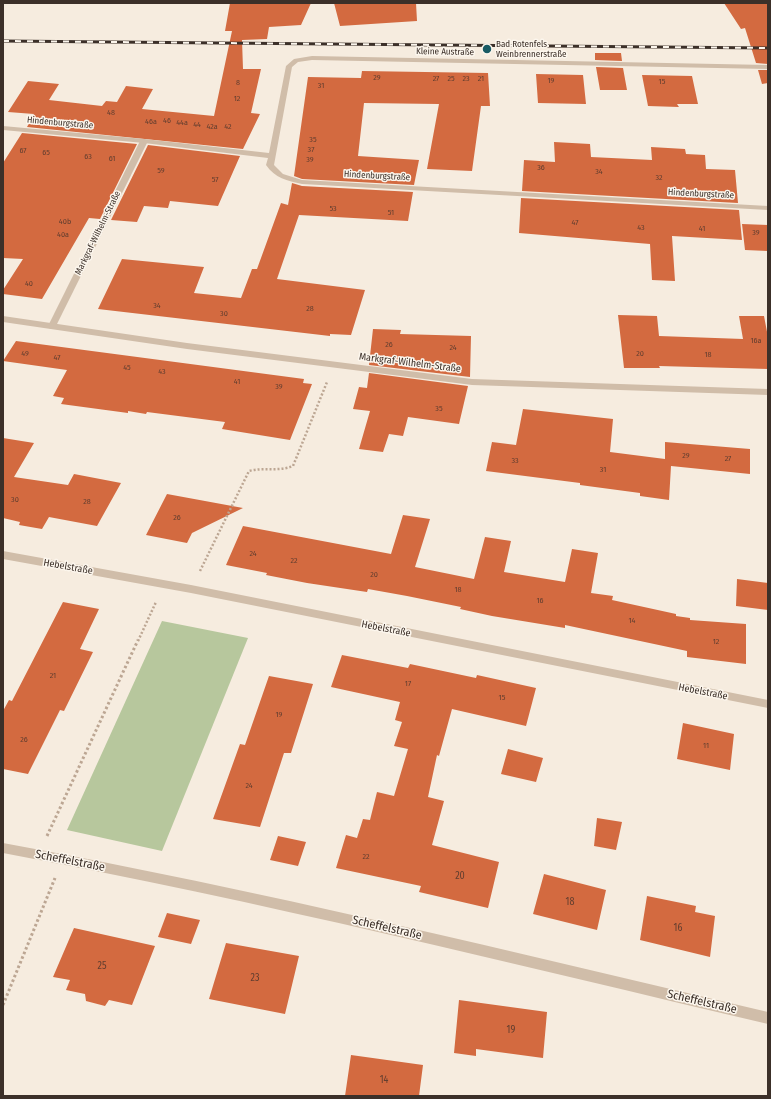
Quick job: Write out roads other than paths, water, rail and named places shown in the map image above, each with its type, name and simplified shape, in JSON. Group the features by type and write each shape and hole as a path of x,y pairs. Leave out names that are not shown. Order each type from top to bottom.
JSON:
{"street":[{"name":"Kleine Austraße","path":"272,156 289,66 296,60 328,58 610,65 768,66"},
{"name":"Hindenburgstraße","path":"3,128 144,141 272,156 270,165 275,173 286,179 302,182 768,208"},
{"name":"Markgraf-Wilhelm-Straße","path":"52,326 144,141"},
{"name":"Markgraf-Wilhelm-Straße","path":"3,319 334,365 472,382 768,392"},
{"name":"Hebelstraße","path":"3,555 191,589 768,704"},
{"name":"Scheffelstraße","path":"3,848 39,854 376,925 768,1018"}],"railway":[{"path":"3,41 768,48"}],"place":[{"name":"Bad Rotenfels Weinbrennerstraße","path":"487,49"}]}
